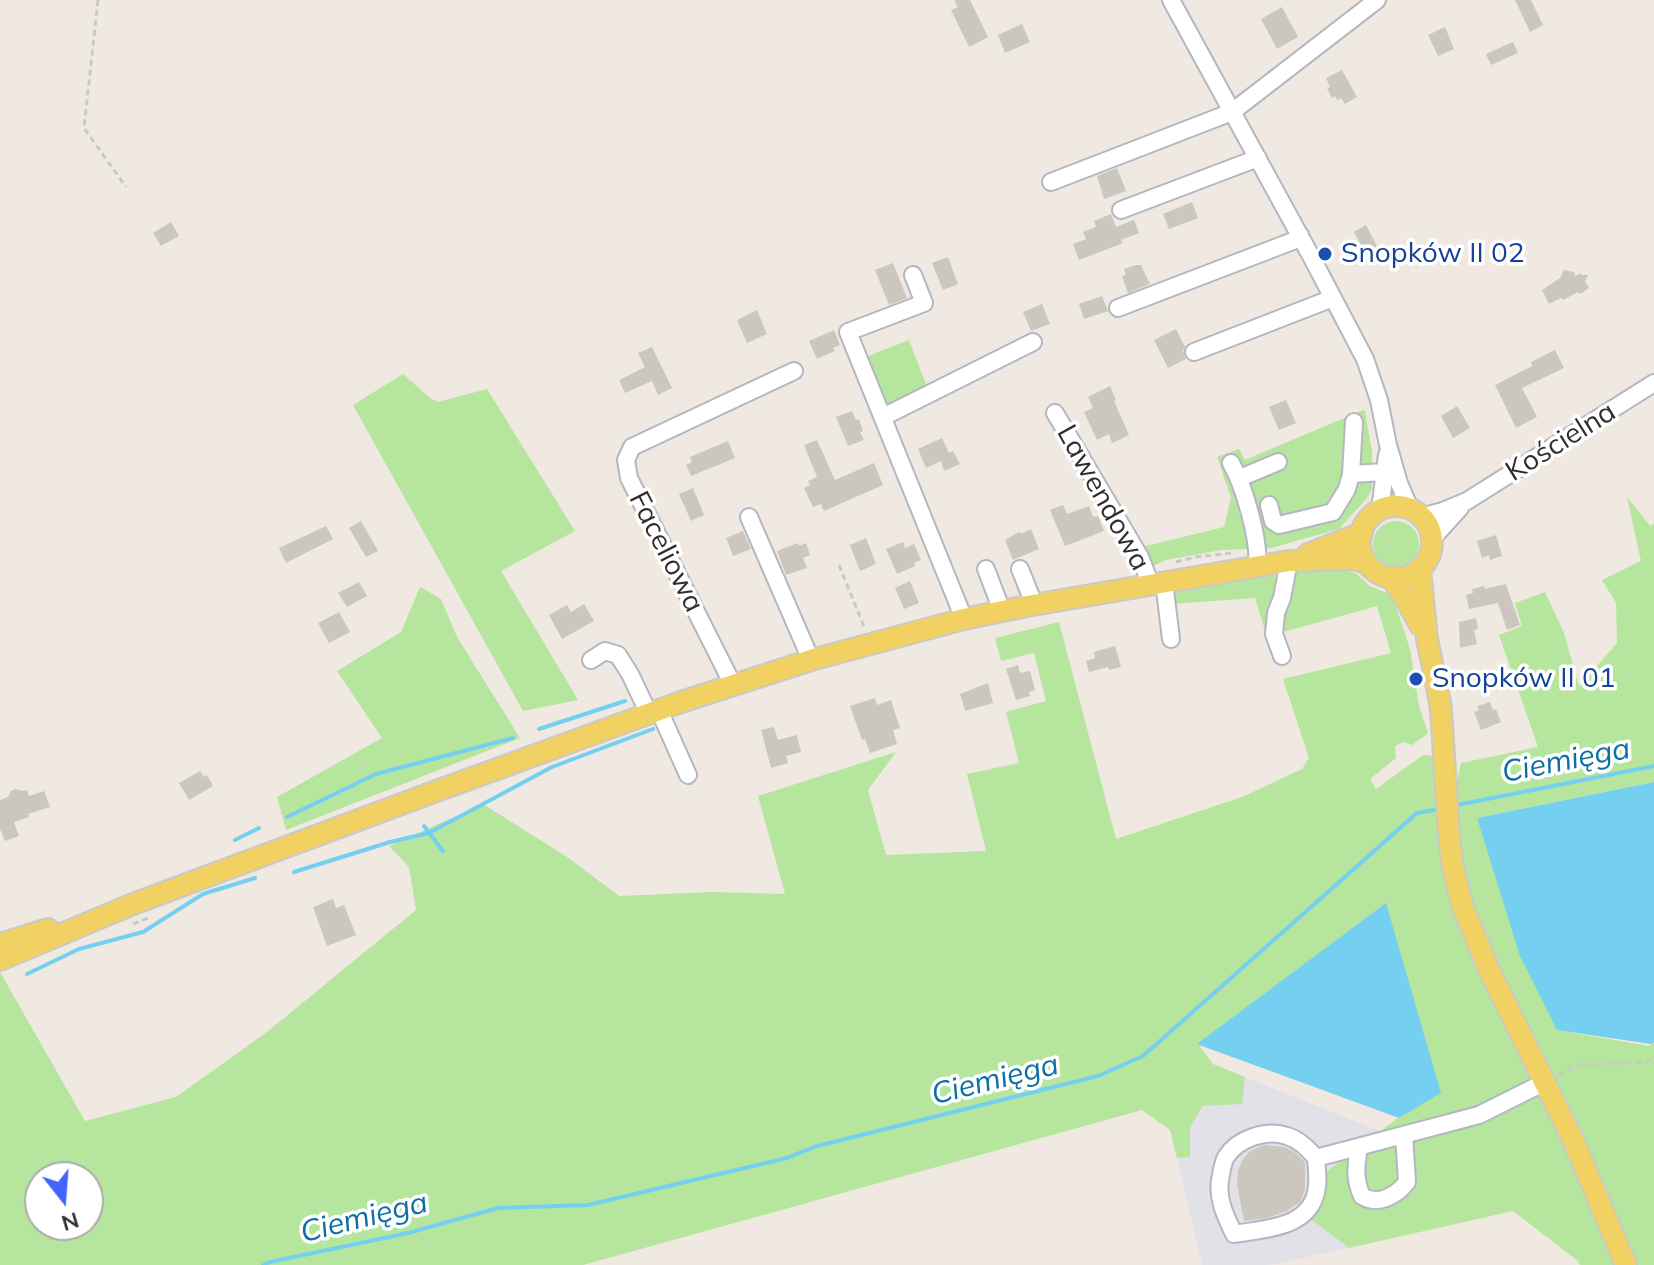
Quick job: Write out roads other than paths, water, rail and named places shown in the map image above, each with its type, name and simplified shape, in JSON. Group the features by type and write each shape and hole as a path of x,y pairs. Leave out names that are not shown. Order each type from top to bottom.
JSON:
{"main road":[{"path":"0,960 133,904 654,712 811,660 964,619 1034,604 1289,561 1352,559 1367,563 1382,575 1406,576 1420,569 1428,558 1432,539 1430,531 1415,513 1395,507 1380,510 1369,520 1362,533 1361,549 1367,563"},
{"path":"1289,561 1362,533"},
{"path":"1420,569 1427,639 1440,702 1449,837 1458,889 1489,970 1589,1175 1626,1265"},
{"path":"1391,577 1427,639"},
{"path":"0,944 133,904"}],"street":[{"path":"1171,0 1365,359 1379,400 1399,483 1415,513"},
{"path":"1051,182 1232,112 1377,0"},
{"path":"1121,210 1258,158"},
{"path":"1118,308 1293,241 1300,235"},
{"path":"913,275 924,303 848,332 964,619"},
{"path":"1194,352 1333,298"},
{"path":"883,417 1033,342"},
{"name":"Faceliowa","path":"733,685 629,478 626,460 632,447 794,371"},
{"name":"Kościelna","path":"1415,513 1443,511 1467,501 1654,383"},
{"name":"Lawendowa","path":"1055,413 1157,583 1171,639"},
{"path":"1269,505 1273,521 1279,525 1333,512 1347,489 1351,474 1354,422"},
{"path":"1380,510 1388,445"},
{"path":"1240,478 1278,462"},
{"path":"1231,463 1240,478 1259,553 1257,566"},
{"path":"1351,474 1385,472"},
{"name":"Kościelna","path":"1432,539 1467,501"},
{"path":"749,517 811,660"},
{"path":"1282,656 1274,634 1289,561"},
{"path":"986,569 1002,611"},
{"path":"1020,569 1034,604"},
{"path":"591,660 605,651 618,655 688,775"},
{"path":"1316,1158 1479,1115 1545,1082"},
{"path":"1263,1133 1285,1135 1303,1143 1316,1158 1315,1198 1304,1214 1288,1224 1234,1234 1222,1208 1219,1182 1226,1157 1243,1141 1263,1133"},
{"path":"1359,1147 1355,1171 1357,1185 1367,1200 1381,1200 1399,1192 1407,1182 1404,1135"}],"water":[{"path":"1654,782 1654,1042 1557,1030 1520,956 1477,818"},
{"path":"1386,903 1441,1093 1399,1118 1197,1044"}],"waterway":[{"path":"539,729 625,701"},
{"path":"294,872 429,833 552,767 653,729"},
{"path":"287,817 376,774 513,738"},
{"name":"Ciemięga","path":"1452,806 1654,766"},
{"name":"Ciemięga","path":"263,1265 408,1233 498,1208 588,1205 787,1158 817,1146 1098,1076 1143,1056 1417,813 1440,809"},
{"path":"424,826 443,851"},
{"path":"235,840 259,828"},
{"path":"27,974 79,949 143,932 203,894 255,878"}],"place":[{"name":"Snopków II 02","path":"1325,254"},
{"name":"Snopków II 01","path":"1416,679"}]}
